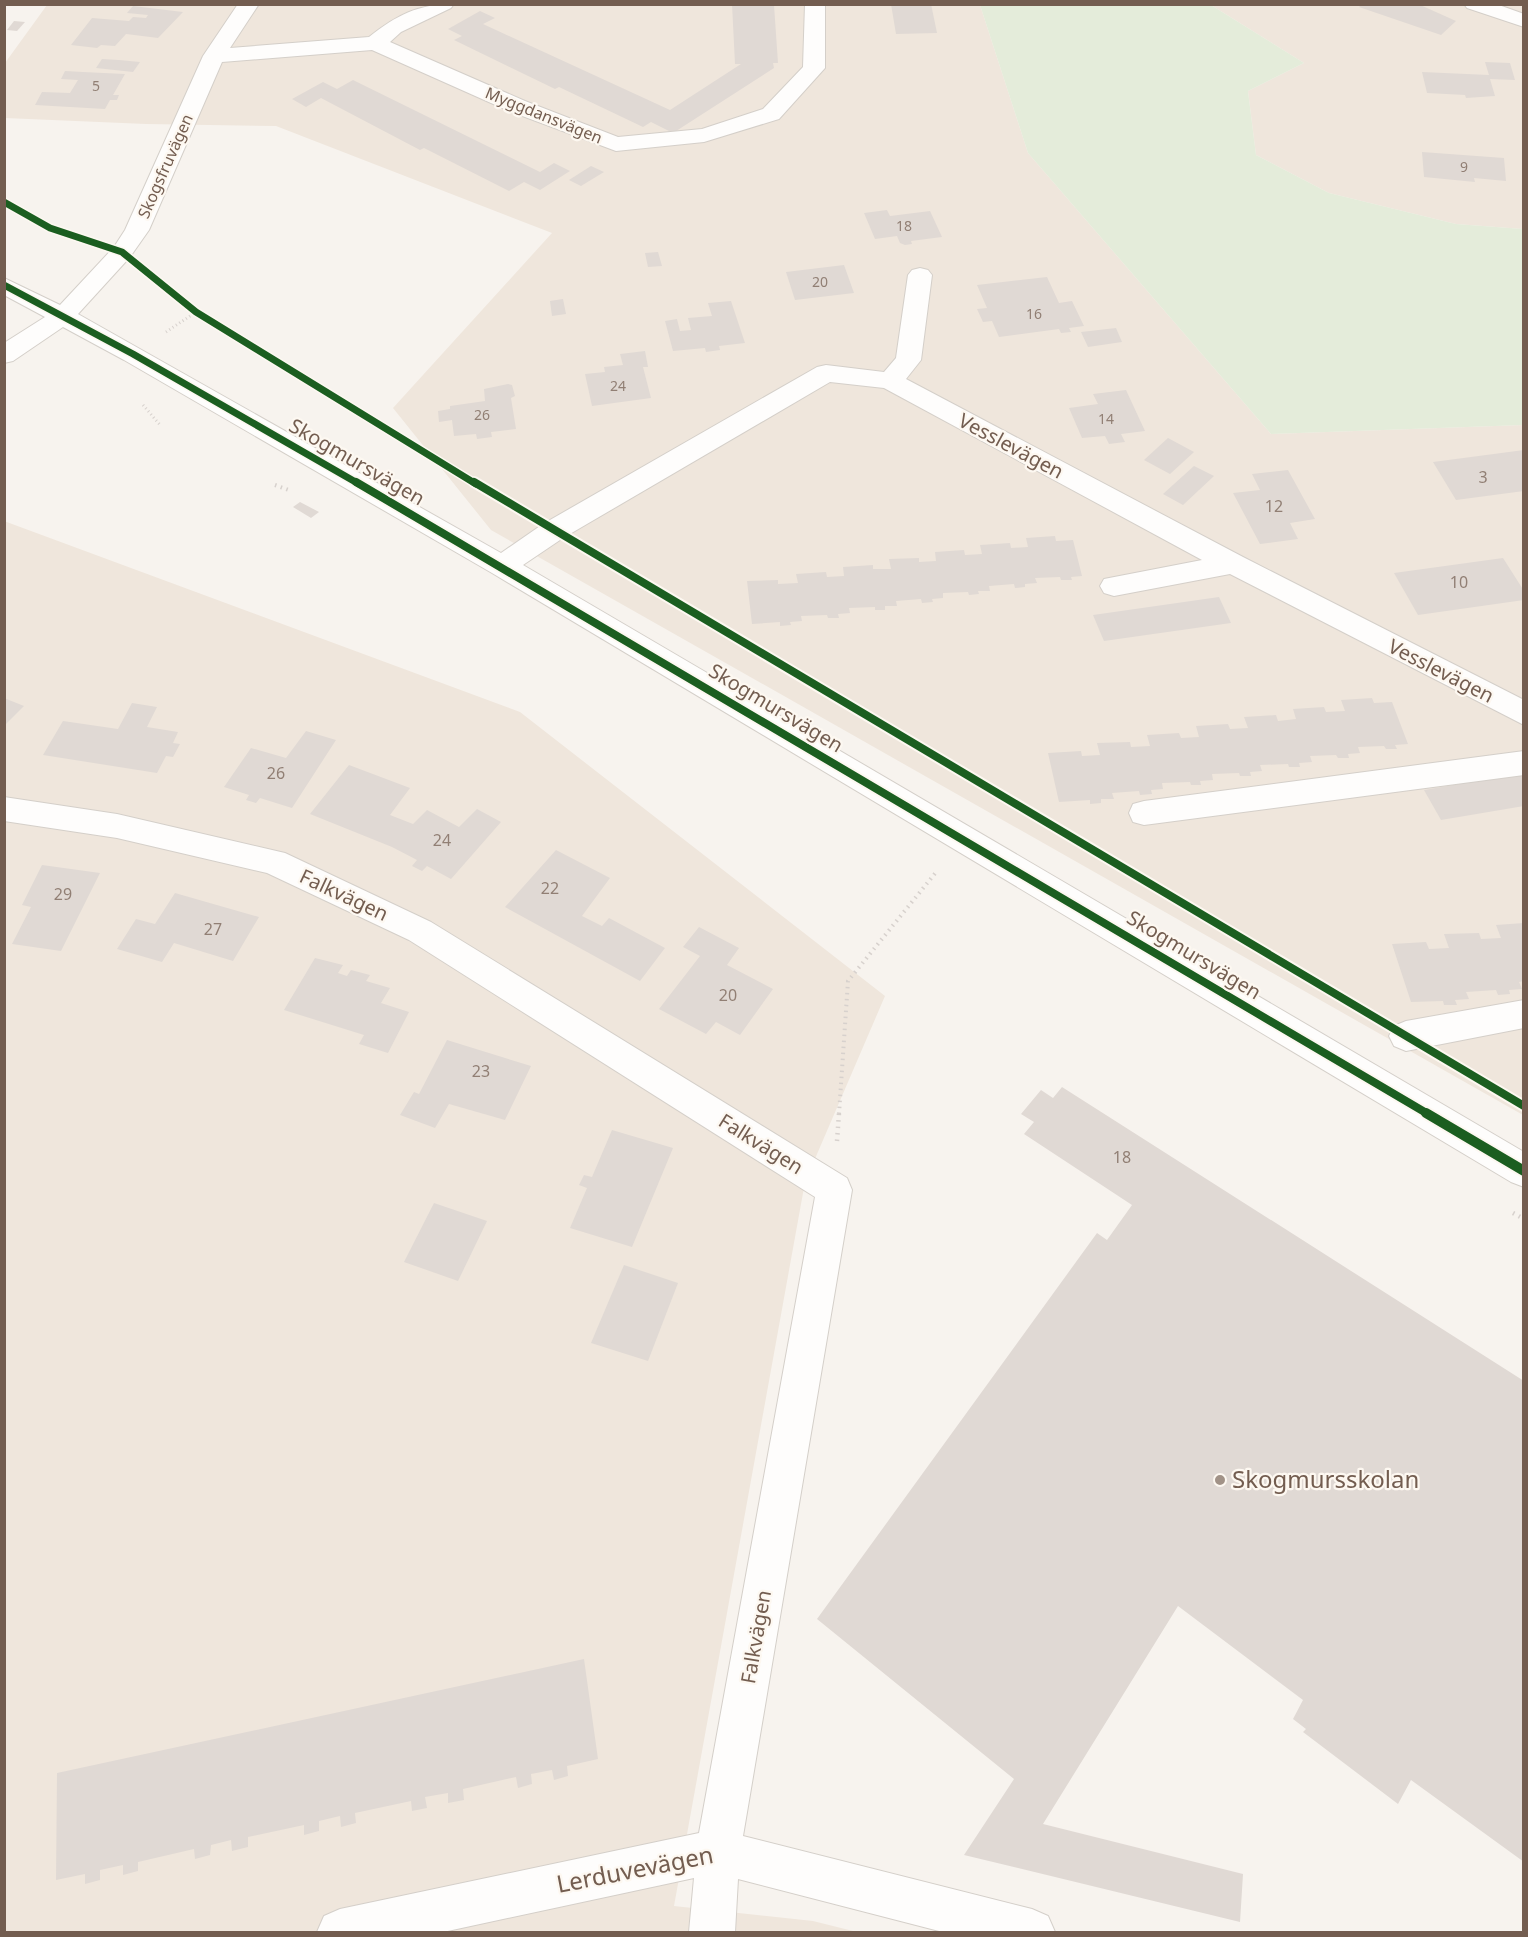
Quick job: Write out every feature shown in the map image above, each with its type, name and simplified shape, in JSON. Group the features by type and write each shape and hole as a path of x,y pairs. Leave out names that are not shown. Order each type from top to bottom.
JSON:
{"street":[{"name":"Skogsfruvägen","path":"4,355 63,316 122,252 136,230 214,56 249,4"},
{"path":"375,43 394,28 444,4"},
{"name":"Myggdansvägen","path":"214,56 375,43 517,106 616,144 704,135 771,114 814,68 815,4"},
{"path":"1474,4 1524,21"},
{"path":"890,381 908,360 920,275"},
{"name":"Skogmursvägen","path":"4,285 143,359 502,566 1524,1171"},
{"name":"Vesslevägen","path":"502,566 553,531 826,373 890,381 1233,564 1524,714"},
{"path":"1114,586 1233,564"},
{"path":"1144,813 1524,762"},
{"name":"Falkvägen","path":"4,809 117,826 274,862 420,931 834,1190 718,1851 712,1932"},
{"path":"1406,1036 1524,1014"},
{"name":"Lerduvevägen","path":"340,1932 718,1851 818,1879 1032,1932"}],"path":[{"path":"187,305 206,319"},
{"path":"138,398 161,426"},
{"path":"834,1190 848,981 943,864"}],"shaded area":[{"path":"47,5 980,5 1028,153 1271,434 1523,425 1523,1115 491,530 393,408 552,233 276,126 146,124 5,118 5,63"},
{"path":"1211,5 1523,5 1523,229 1456,224 1329,193 1256,155 1248,91 1304,63"},
{"path":"4,521 520,712 885,996 805,1182 674,1906 813,1921 857,1932 5,1932"}],"green space":[{"path":"980,5 1211,5 1304,63 1248,91 1256,155 1329,193 1456,224 1523,229 1523,425 1271,434 1028,153"}],"building":[{"path":"732,4 774,5 778,63 773,63 774,68 673,133 651,122 643,127 559,87 555,89 454,40 462,36 448,29 480,11 495,18 483,24 670,110 741,64 735,64"},
{"path":"891,4 931,4 937,33 896,34"},
{"path":"1362,4 1418,4 1456,21 1441,35 1359,7"},
{"path":"133,6 183,12 158,38 126,34 115,46 101,45 97,48 71,45 92,18 129,21 133,17 146,18 148,15 127,13"},
{"path":"14,21 25,22 17,31 7,30"},
{"path":"102,59 140,62 133,72 96,68"},
{"path":"1485,62 1510,63 1515,80 1490,79 1495,96 1466,98 1465,95 1427,93 1422,72 1489,75"},
{"path":"65,71 125,74 113,95 119,95 117,100 110,100 105,109 35,105 42,92 70,93 78,80 61,79"},
{"path":"353,80 540,172 554,163 570,171 540,190 524,182 509,191 424,148 420,150 321,98 306,107 292,99 323,82 337,89"},
{"path":"1422,152 1504,158 1506,181 1474,178 1475,182 1424,177"},
{"path":"591,166 604,172 581,186 569,180"},
{"path":"887,210 890,216 930,211 942,237 911,241 912,244 905,245 900,243 897,236 875,239 864,213"},
{"path":"658,252 662,266 648,267 645,253"},
{"path":"844,265 854,293 795,300 786,272"},
{"path":"1047,277 1059,303 1072,301 1084,326 1069,328 1071,332 1061,333 1059,329 999,337 992,321 983,322 977,309 987,308 977,285"},
{"path":"563,299 566,314 552,316 550,301"},
{"path":"731,301 745,343 719,346 720,350 706,352 705,348 673,351 665,321 677,319 680,331 691,330 688,318 712,316 708,303"},
{"path":"1116,328 1122,342 1088,347 1081,332"},
{"path":"645,351 648,367 643,367 651,398 592,406 585,374 605,372 604,367 623,365 620,354"},
{"path":"512,385 515,396 511,398 516,429 491,432 492,437 477,439 476,434 454,436 452,420 439,422 438,411 450,409 450,406 485,401 484,389"},
{"path":"1126,390 1145,431 1121,434 1125,442 1109,444 1105,436 1082,438 1069,408 1098,404 1093,394"},
{"path":"1168,438 1194,452 1170,474 1144,460"},
{"path":"1524,450 1524,491 1456,500 1433,462"},
{"path":"1194,466 1214,476 1183,505 1163,494"},
{"path":"1288,470 1315,519 1290,523 1298,539 1260,544 1233,493 1260,490 1252,474"},
{"path":"300,502 319,512 311,518 293,507"},
{"path":"1055,536 1056,541 1073,540 1082,576 1071,577 1072,580 1061,580 1060,577 1035,578 1037,583 1025,584 1025,587 1015,588 1014,584 989,586 990,591 978,591 979,594 943,593 943,598 932,599 933,602 922,603 921,599 896,601 897,606 885,606 885,610 875,610 875,607 849,608 850,613 838,614 839,618 828,618 827,615 801,616 802,621 790,622 791,625 780,626 780,622 752,624 747,581 778,580 778,584 798,583 796,574 826,572 827,577 844,576 843,567 873,565 873,569 891,569 889,559 919,558 919,562 936,561 935,552 964,550 965,555 982,554 980,545 1010,543 1011,548 1028,547 1026,538"},
{"path":"1503,558 1524,591 1524,600 1418,615 1394,573"},
{"path":"1219,597 1231,623 1104,641 1093,615"},
{"path":"4,698 24,706 4,726"},
{"path":"1372,698 1374,703 1392,702 1408,744 1395,745 1397,749 1386,749 1384,746 1358,747 1360,753 1348,754 1349,758 1338,758 1336,755 1310,756 1312,762 1299,763 1300,767 1289,767 1288,764 1260,765 1262,771 1250,772 1251,776 1240,776 1239,773 1212,774 1213,780 1200,781 1201,785 1191,785 1190,782 1162,783 1163,789 1151,790 1152,794 1140,795 1139,791 1112,793 1114,799 1101,799 1101,803 1090,804 1090,800 1059,802 1048,753 1081,751 1082,756 1100,755 1097,743 1130,742 1131,747 1150,746 1147,735 1179,733 1181,738 1199,737 1196,726 1228,724 1230,729 1248,728 1244,717 1276,715 1278,721 1296,719 1293,709 1324,707 1326,712 1345,711 1341,700"},
{"path":"132,703 157,707 147,727 178,732 173,743 180,744 173,757 166,756 157,773 43,755 63,721 118,729"},
{"path":"306,731 336,740 292,808 260,798 256,803 246,800 249,795 224,787 251,748 286,758"},
{"path":"349,765 410,788 390,815 413,824 427,810 459,827 477,809 501,822 451,879 427,866 422,871 412,866 417,860 392,847 310,814"},
{"path":"1524,773 1524,806 1441,820 1424,790"},
{"path":"556,850 610,878 582,916 602,926 609,918 665,948 640,981 505,907"},
{"path":"42,865 100,873 61,951 12,944 31,907 22,905"},
{"path":"175,893 259,917 233,961 174,943 162,962 117,949 136,919 155,924"},
{"path":"1524,923 1524,981 1519,982 1522,989 1509,990 1510,994 1498,995 1496,990 1466,992 1469,999 1455,1000 1457,1005 1444,1005 1443,1001 1411,1002 1392,944 1426,942 1429,949 1449,948 1444,934 1479,933 1481,939 1501,938 1496,925"},
{"path":"699,927 739,948 727,965 773,989 740,1035 716,1022 706,1034 659,1009 700,956 683,947"},
{"path":"315,958 343,965 338,973 347,976 351,970 370,975 366,981 390,988 381,1003 409,1012 388,1053 359,1044 364,1035 284,1010"},
{"path":"447,1040 531,1066 505,1120 449,1104 435,1128 400,1115 414,1092 419,1094"},
{"name":"Skogmursskolan","path":"1062,1087 1524,1381 1524,1862 1411,1780 1398,1804 1303,1732 1306,1729 1293,1719 1303,1700 1178,1606 1043,1824 1243,1874 1240,1922 964,1855 1014,1779 817,1619 1097,1233 1107,1240 1132,1205 1024,1134 1034,1122 1021,1114 1041,1090 1053,1098"},
{"path":"612,1130 673,1148 632,1247 570,1228 587,1188 579,1185 584,1175 592,1177"},
{"path":"434,1203 487,1221 458,1281 404,1262"},
{"path":"624,1265 678,1283 648,1361 591,1343"},
{"path":"584,1659 598,1759 567,1766 568,1776 554,1780 552,1770 531,1774 532,1784 518,1788 516,1777 463,1789 464,1800 448,1803 448,1793 425,1797 427,1808 412,1811 411,1801 355,1813 356,1823 341,1827 340,1816 319,1821 319,1831 304,1835 304,1825 248,1837 248,1847 232,1851 231,1840 211,1845 210,1855 195,1859 194,1849 138,1862 138,1871 123,1875 123,1865 100,1870 100,1880 85,1884 85,1874 56,1880 57,1773"}],"cycle path":[{"path":"4,202 50,228 122,252 196,312 553,531 1524,1106"},
{"path":"4,285 133,354 502,566 1524,1171"}],"place":[{"name":"Skogmursskolan","path":"1220,1480"}]}
